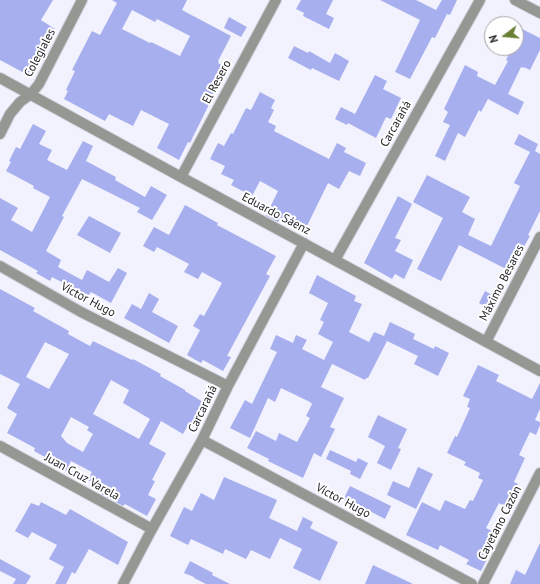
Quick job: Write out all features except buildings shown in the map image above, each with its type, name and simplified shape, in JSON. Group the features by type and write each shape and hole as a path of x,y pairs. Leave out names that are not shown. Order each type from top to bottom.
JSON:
{"street":[{"name":"Colegiales","path":"0,134 10,114 39,84 82,0"},
{"name":"El Resero","path":"181,177 276,0"},
{"name":"Carcarañá","path":"335,260 480,0"},
{"path":"515,0 540,13"},
{"name":"Eduardo Sáenz","path":"0,78 540,371"},
{"name":"Máximo Besares","path":"486,342 540,236"},
{"name":"Carcarañá","path":"123,584 202,440 228,386 304,244"},
{"name":"Víctor Hugo","path":"0,266 81,312 228,386"},
{"name":"Víctor Hugo","path":"202,440 472,584"},
{"name":"Juan Cruz Varela","path":"0,446 152,530"},
{"name":"Cayetano Cazón","path":"483,584 540,473"}]}
